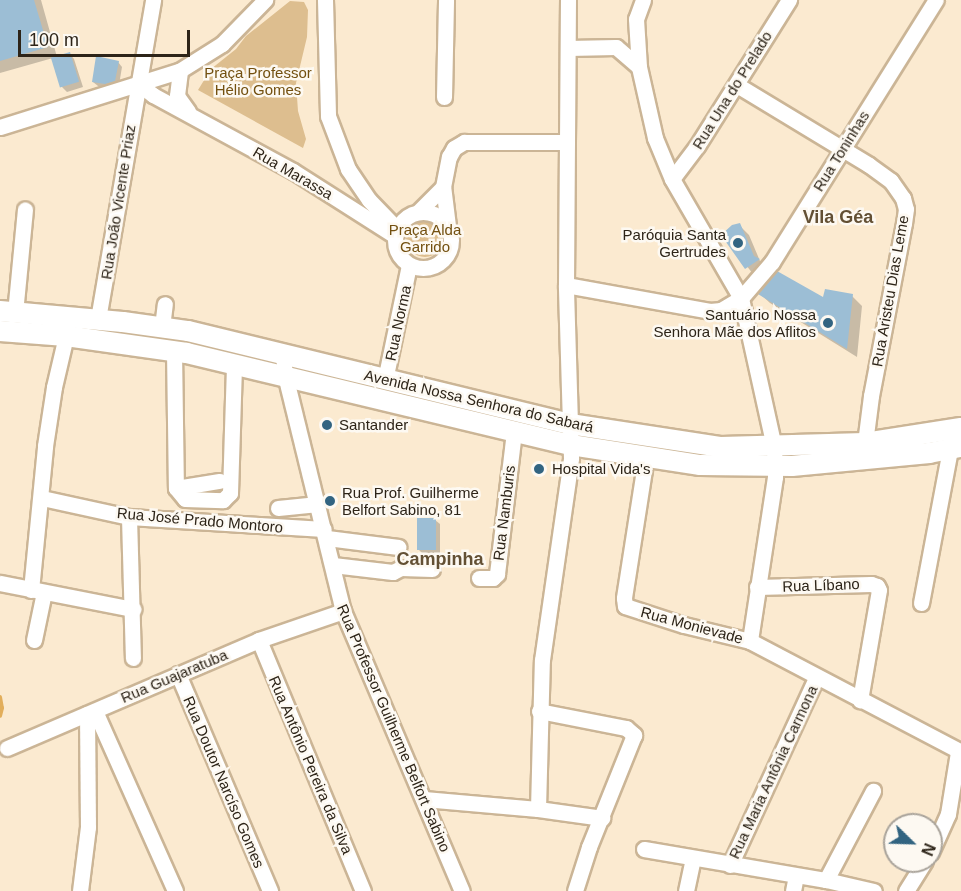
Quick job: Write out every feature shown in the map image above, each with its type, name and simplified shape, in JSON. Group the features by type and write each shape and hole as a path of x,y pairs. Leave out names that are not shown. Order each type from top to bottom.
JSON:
{"main road":[{"name":"Avenida Nossa Senhora do Sabará","path":"8,312 162,327 570,424 775,457 871,459 956,448"},
{"name":"Avenida Nossa Senhora do Sabará","path":"0,331 66,336 174,350 571,445 700,465 775,457 961,428"}],"street":[{"name":"Rua João Vicente Priaz","path":"98,319 153,0"},
{"path":"0,127 180,71 222,44 265,0"},
{"path":"325,0 328,117 348,169 369,200 396,232"},
{"path":"444,97 446,0"},
{"path":"538,809 542,660 571,445 566,285 568,0"},
{"path":"616,48 632,32 642,0"},
{"name":"Rua Una do Prelado","path":"672,178 737,85 789,0"},
{"name":"Rua Toninhas","path":"741,298 753,287 772,262 936,0"},
{"path":"636,19 639,67 654,138 672,178 741,298 775,457 750,641"},
{"path":"568,48 616,48 639,67"},
{"path":"180,71 177,96 189,113"},
{"name":"Rua Marassa","path":"139,84 153,95 293,171 396,232"},
{"name":"Rua Aristeu Dias Leme","path":"737,85 891,181 900,193 906,209 865,443"},
{"path":"443,187 418,212 405,218 396,232 397,252 410,265 423,269 440,263 450,247 443,187 448,157 454,147 464,142 567,142"},
{"path":"8,312 25,209"},
{"path":"418,212 438,216 447,226"},
{"name":"Rua Norma","path":"385,380 410,265"},
{"path":"566,285 710,311 721,310 741,298"},
{"path":"162,327 165,304"},
{"path":"34,640 42,498 54,387 66,336"},
{"path":"174,350 176,488 181,496 191,500 223,500 230,493 234,363"},
{"name":"Rua Professor Guilherme Belfort Sabino","path":"283,354 285,375 343,610 462,891"},
{"name":"Rua Namburis","path":"479,578 493,578 497,574 514,432"},
{"path":"921,603 956,448"},
{"name":"Rua Monievade","path":"646,457 624,598 626,606 684,625 750,641 959,752"},
{"path":"176,488 219,481"},
{"name":"Rua José Prado Montoro","path":"42,498 129,517 325,533 398,547"},
{"path":"278,508 318,504"},
{"path":"129,517 133,657"},
{"path":"333,565 393,572 401,568 432,569"},
{"path":"0,583 133,609"},
{"name":"Rua Líbano","path":"757,587 871,584 877,586 879,590 860,700"},
{"name":"Rua Guajaratuba","path":"7,748 259,640 343,610"},
{"name":"Rua Antônio Pereira da Silva","path":"259,640 363,891"},
{"name":"Rua Doutor Narcíso Gomes","path":"178,674 270,891"},
{"name":"Rua Maria Antônia Carmona","path":"730,865 816,678"},
{"path":"539,711 626,728 632,732 634,739 575,891"},
{"path":"80,891 88,827 91,713"},
{"path":"91,713 174,891"},
{"path":"943,825 948,814 959,752"},
{"path":"826,880 873,791"},
{"path":"424,800 538,809 602,818"},
{"path":"644,849 730,865 795,884 826,880 874,891"},
{"path":"686,891 693,859"},
{"path":"906,891 917,873"}],"green space":[{"name":"Praça Professor Hélio Gomes","path":"290,1 304,2 308,10 307,37 296,83 298,111 306,139 303,148 198,90 211,69 236,49 246,36"},
{"name":"Praça Alda Garrido","path":"425,219 438,225 444,238 438,251 425,257 412,251 406,238 412,225"}],"building":[{"path":"0,0 34,0 48,47 0,61"},
{"path":"70,52 79,82 60,87 51,58"},
{"path":"96,56 119,61 115,81 105,84 92,82"},
{"name":"Paróquia Santa Gertrudes","path":"740,223 754,256 760,259 745,269 721,235 732,225"},
{"name":"Santuário Nossa Senhora Mãe dos Aflitos","path":"777,271 823,297 825,289 853,294 847,349 758,294"},
{"path":"417,518 436,518 436,550 417,550"}],"waterway":[{"path":"0,697 2,708 0,716"}],"place":[{"name":"Paróquia Santa Gertrudes","path":"738,243"},
{"name":"Santuário Nossa Senhora Mãe dos Aflitos","path":"828,323"},
{"name":"Santander","path":"327,425"},
{"name":"Hospital Vida's","path":"539,469"},
{"name":"Rua Prof. Guilherme Belfort Sabino, 81","path":"330,501"}],"district":[{"name":"Vila Géa","path":"838,217"},
{"name":"Campinha","path":"440,559"}]}
